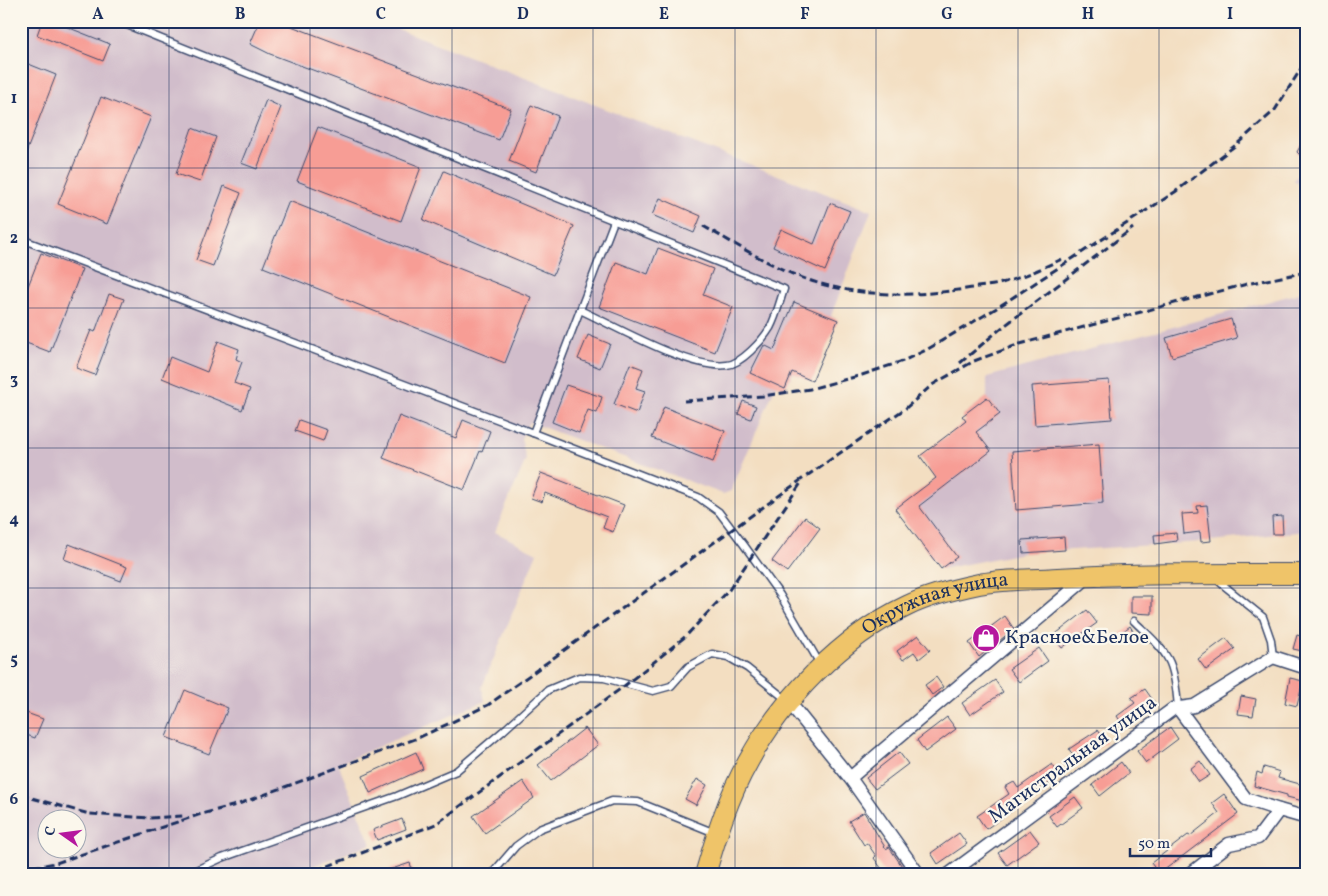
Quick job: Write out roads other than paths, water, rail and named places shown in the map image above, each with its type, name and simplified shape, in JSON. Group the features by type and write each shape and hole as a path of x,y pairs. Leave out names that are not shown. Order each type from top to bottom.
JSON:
{"highway":[{"name":"Окружная улица","path":"705,875 728,804 747,763 766,732 789,702 821,667 845,646 878,622 907,606 933,596 981,583 1089,576 1307,574"}],"street":[{"path":"850,778 1089,576"},
{"path":"1273,658 1307,668"},
{"name":"Магистральная улица","path":"948,875 1173,709 1194,706 1273,658"},
{"path":"789,702 850,778 919,875"},
{"path":"1178,708 1246,799 1307,818"},
{"path":"1189,875 1229,844 1258,838 1279,810"}],"lane":[{"path":"117,21 784,289 770,328 748,354 728,365 704,364 669,352 580,310"},
{"path":"533,432 614,221"},
{"path":"21,239 533,432 698,497 719,512 780,595 821,667"},
{"path":"1210,575 1263,617 1271,640 1273,658"},
{"path":"1134,621 1170,660 1178,708"},
{"path":"185,875 222,858 397,796 456,770 503,732 548,690 579,677 604,678 653,691 671,686 688,668 712,654 728,657 747,668 789,702"},
{"path":"491,875 516,846 540,828 612,801 638,802 718,834"}],"railway":[{"path":"684,401 763,396 810,389 862,375 903,361 928,349 995,309 1175,192 1236,145 1275,110 1307,59"},
{"path":"703,226 790,273 837,288 876,293 934,293 995,285 1010,281 1062,259"},
{"path":"960,363 999,330 1133,228"},
{"path":"21,869 56,863 198,815 236,805 418,738 488,705 805,477 906,408 932,385 974,361 1020,344 1251,283 1307,272"},
{"path":"305,875 436,824 623,687 686,636 729,590 801,483"},
{"path":"21,795 89,814 149,818 183,816"}],"place":[{"name":"Красное&Белое","path":"986,638"}]}
